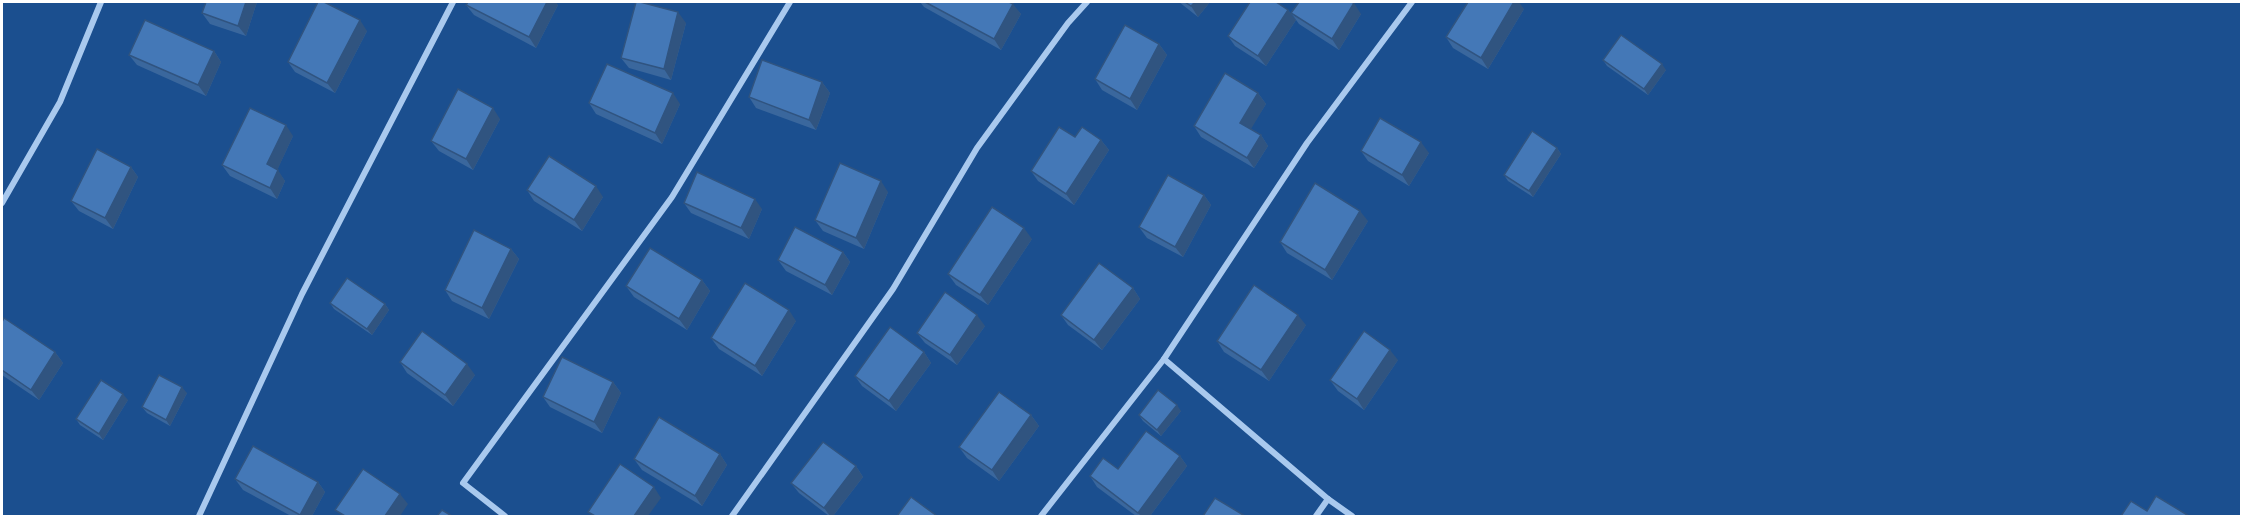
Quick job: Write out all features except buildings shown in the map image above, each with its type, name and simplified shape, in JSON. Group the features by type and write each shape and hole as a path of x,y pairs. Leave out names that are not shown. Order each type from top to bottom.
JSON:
{"street":[{"path":"2,203 60,102 101,2"},
{"path":"199,516 302,294 453,2"},
{"path":"505,516 463,483 672,197 790,2"},
{"path":"732,516 893,289 977,148 1068,23 1087,2"},
{"path":"1041,516 1164,359 1307,143 1412,2"},
{"path":"1164,359 1328,499 1352,516"},
{"path":"1316,516 1328,499"}]}
